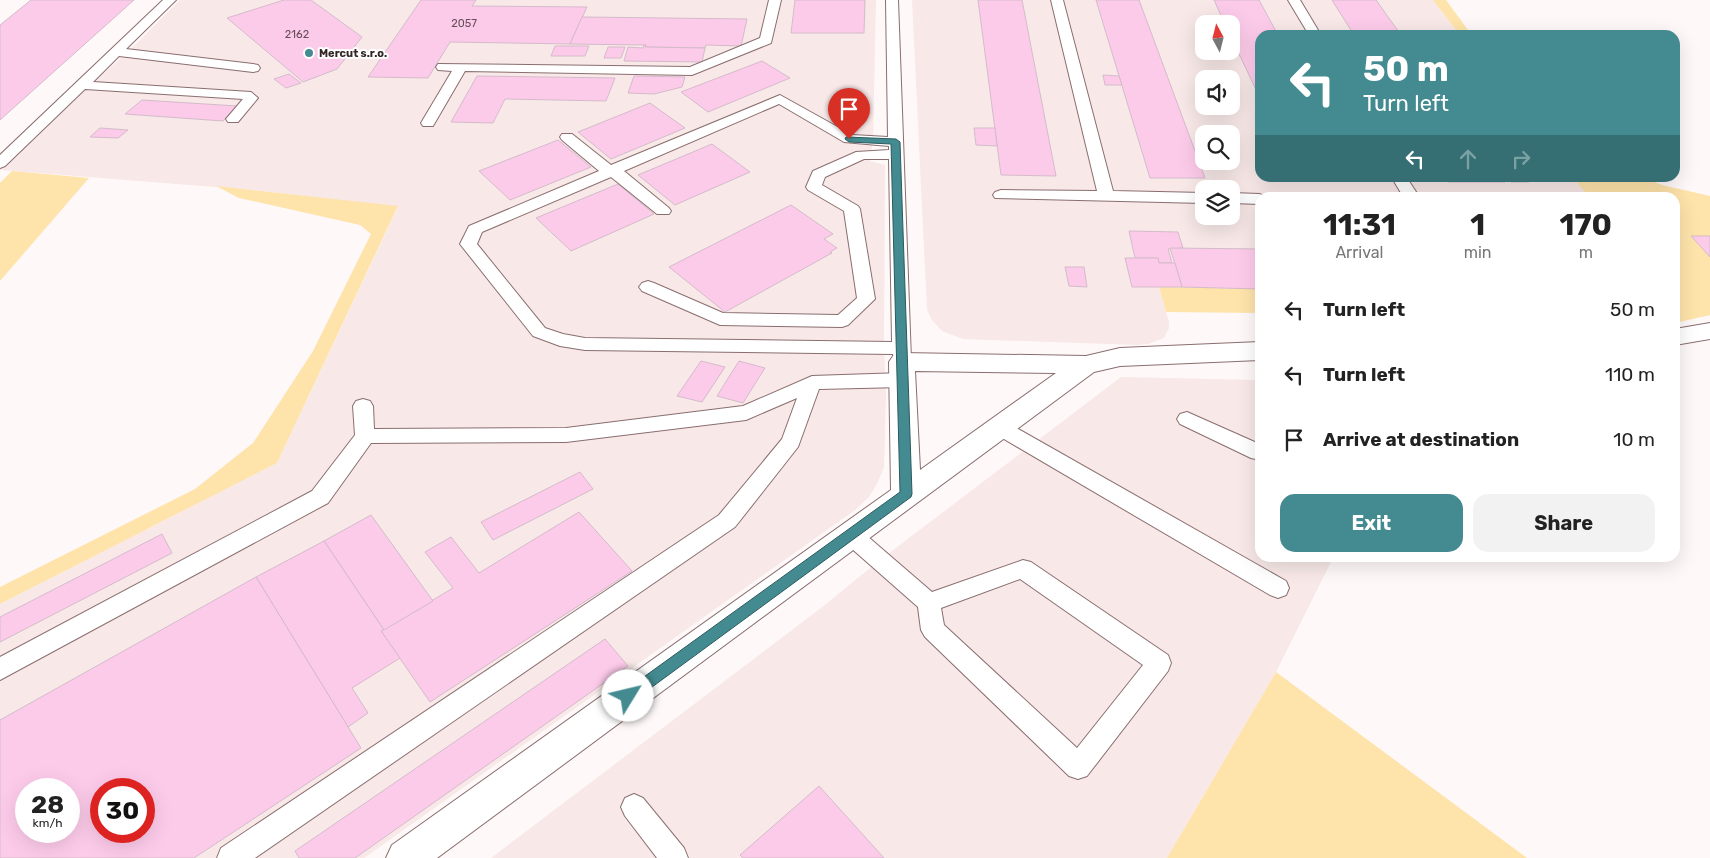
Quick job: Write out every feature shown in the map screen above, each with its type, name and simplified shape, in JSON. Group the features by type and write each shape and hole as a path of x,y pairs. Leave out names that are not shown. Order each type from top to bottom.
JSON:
{"street":[{"path":"1680,336 1710,331"},
{"path":"906,494 902,363 1086,365 1120,357 1255,351"},
{"path":"405,858 1086,365"}],"lane":[{"path":"0,163 170,0"},
{"path":"443,67 692,71 766,40 775,0"},
{"path":"892,0 902,363"},
{"path":"1057,0 1106,196"},
{"path":"1294,0 1312,30"},
{"path":"116,52 253,68"},
{"path":"428,123 461,67"},
{"path":"82,84 246,95 252,98 233,119"},
{"path":"896,148 849,139 780,99 475,229 468,244 539,332 560,340 585,344 902,363"},
{"path":"567,137 610,172 618,174 663,211"},
{"path":"648,287 720,319 842,321 866,299 852,209 814,187 818,174 861,155 896,148"},
{"path":"1001,195 1195,198"},
{"path":"1240,198 1255,199"},
{"path":"365,436 566,435 746,413 812,383 902,363"},
{"path":"231,858 727,521 791,442 812,383"},
{"path":"0,668 320,497 365,436 363,406"},
{"path":"1187,420 1255,452"},
{"path":"999,427 1278,588"},
{"path":"851,535 928,603 933,630 1078,767 1159,663 1023,569 928,603"},
{"path":"634,807 674,858"}],"shaded area":[{"path":"180,0 876,0 873,141 870,161 885,165 884,348 886,396 884,467 869,497 855,510 364,858 0,858 0,604 277,463 398,207 252,190 0,170 0,164 128,52"},
{"path":"912,0 1433,0 1456,30 1255,30 1255,182 1576,182 1585,192 1255,192 1255,289 1159,288 1169,322 1169,328 1164,338 1148,344 1138,345 963,339 942,331 932,320 927,310"},
{"path":"1433,0 1446,0 1468,30 1456,30"},
{"path":"12,171 89,178 0,281 0,183"},
{"path":"1576,182 1655,182 1710,196 1710,315 1680,322 1680,192 1585,192"},
{"path":"216,186 398,206 277,463 0,604 0,587 195,489 253,443 313,351 371,234 360,225 239,198"},
{"path":"1159,287 1255,289 1255,313 1166,312"},
{"path":"1121,377 1255,380 1255,562 1331,562 1276,672 1167,858 491,858 821,608 880,560"},
{"path":"1276,672 1527,858 1167,858"}],"building":[{"path":"31,0 134,0 0,120 0,25"},
{"name":"Mercut s.r.o.","path":"284,0 311,0 362,37 337,69 303,82 227,18"},
{"path":"421,0 476,0 472,6 587,7 570,44 450,42 428,78 368,77"},
{"path":"795,0 865,0 864,33 791,33"},
{"path":"978,0 1022,0 1056,176 1001,175"},
{"path":"1096,0 1139,0 1195,151 1195,170 1202,170 1205,178 1150,178"},
{"path":"1214,0 1259,0 1275,30 1255,30 1255,87 1240,56 1240,15 1221,15"},
{"path":"1332,0 1376,0 1397,30 1351,30"},
{"path":"582,17 747,19 741,46 706,45 705,48 570,44"},
{"path":"646,45 645,47 705,48 702,62 624,61 628,47 643,48"},
{"path":"555,46 589,46 585,56 551,56"},
{"path":"608,47 625,47 621,58 604,58"},
{"path":"762,61 790,78 708,112 681,92"},
{"path":"289,74 301,83 286,88 274,79"},
{"path":"1103,75 1119,76 1122,85 1105,85"},
{"path":"477,76 615,78 606,101 505,99 493,123 451,122"},
{"path":"634,76 685,77 682,87 654,94 628,93"},
{"path":"142,100 237,106 223,121 125,114"},
{"path":"650,103 685,128 611,159 578,132"},
{"path":"100,128 128,130 118,138 90,137"},
{"path":"974,128 995,128 997,146 976,145"},
{"path":"558,140 591,167 510,200 479,171"},
{"path":"712,144 750,172 675,205 638,175"},
{"path":"618,184 654,214 571,251 536,218"},
{"path":"791,205 833,234 824,239 837,248 830,252 832,253 725,312 669,267"},
{"path":"1129,231 1178,232 1183,248 1168,249 1172,263 1159,263 1158,258 1135,258"},
{"path":"1691,236 1710,236 1710,257"},
{"path":"1170,248 1255,249 1255,289 1182,287"},
{"path":"1125,258 1158,258 1159,263 1175,263 1182,287 1132,287"},
{"path":"1065,267 1084,267 1087,287 1069,286"},
{"path":"701,361 725,367 702,402 677,396"},
{"path":"739,361 765,368 743,403 717,396"},
{"path":"580,472 593,489 493,540 481,522"},
{"path":"579,512 632,571 430,702 381,631 453,588 425,552 451,537 479,573"},
{"path":"371,515 433,601 384,630 324,541"},
{"path":"162,534 172,553 0,642 0,617"},
{"path":"324,541 384,630 381,631 400,658 352,688 368,713 348,727 256,577"},
{"path":"256,577 361,748 194,858 0,858 0,720"},
{"path":"605,639 628,666 355,858 299,858 295,851"},
{"path":"819,786 884,858 743,858 740,855"}],"place":[{"name":"Mercut s.r.o.","path":"309,53"}],"route":[{"path":"628,696 906,494 896,142 849,139"}]}
